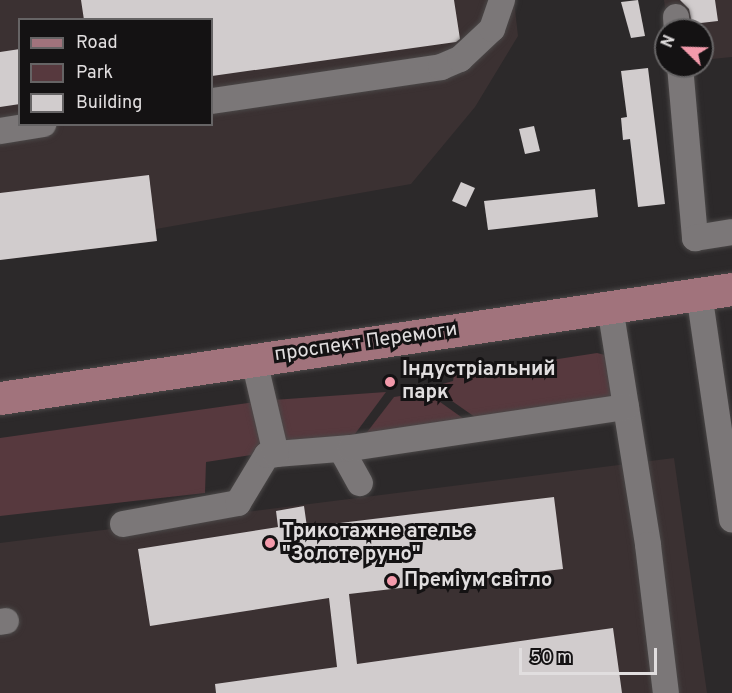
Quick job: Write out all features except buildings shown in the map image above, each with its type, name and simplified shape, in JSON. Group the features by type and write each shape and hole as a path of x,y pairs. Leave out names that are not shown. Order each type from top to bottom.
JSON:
{"main road":[{"name":"проспект Перемоги","path":"0,398 732,289"}],"lane":[{"path":"213,101 441,67 460,59 492,29 502,0"},
{"path":"682,78 696,238 732,232"},
{"path":"0,130 29,126"},
{"path":"699,293 732,520"},
{"path":"610,307 666,693"},
{"path":"254,360 276,454"},
{"path":"123,524 238,503 267,455 341,449 626,407"},
{"path":"341,449 360,483"}],"shaded area":[{"path":"0,0 514,0 518,36 475,107 411,184 156,229 157,241 0,260"},
{"path":"664,0 732,0 732,57 714,59 714,18 666,18"},
{"path":"674,458 707,693 0,693 0,543"}],"green space":[{"path":"597,353 605,355 617,404 482,422 432,387 453,381 454,375"},
{"path":"386,392 349,442 283,449 273,400"},
{"path":"426,392 471,424 361,440 394,397"},
{"path":"255,402 265,445 257,454 206,462 205,493 0,516 0,438"}],"place":[{"name":"Індустріальний парк","path":"390,382"},
{"name":"Трикотажне ательє \"Золоте руно\"","path":"270,543"},
{"name":"Преміум світло","path":"392,581"}]}
